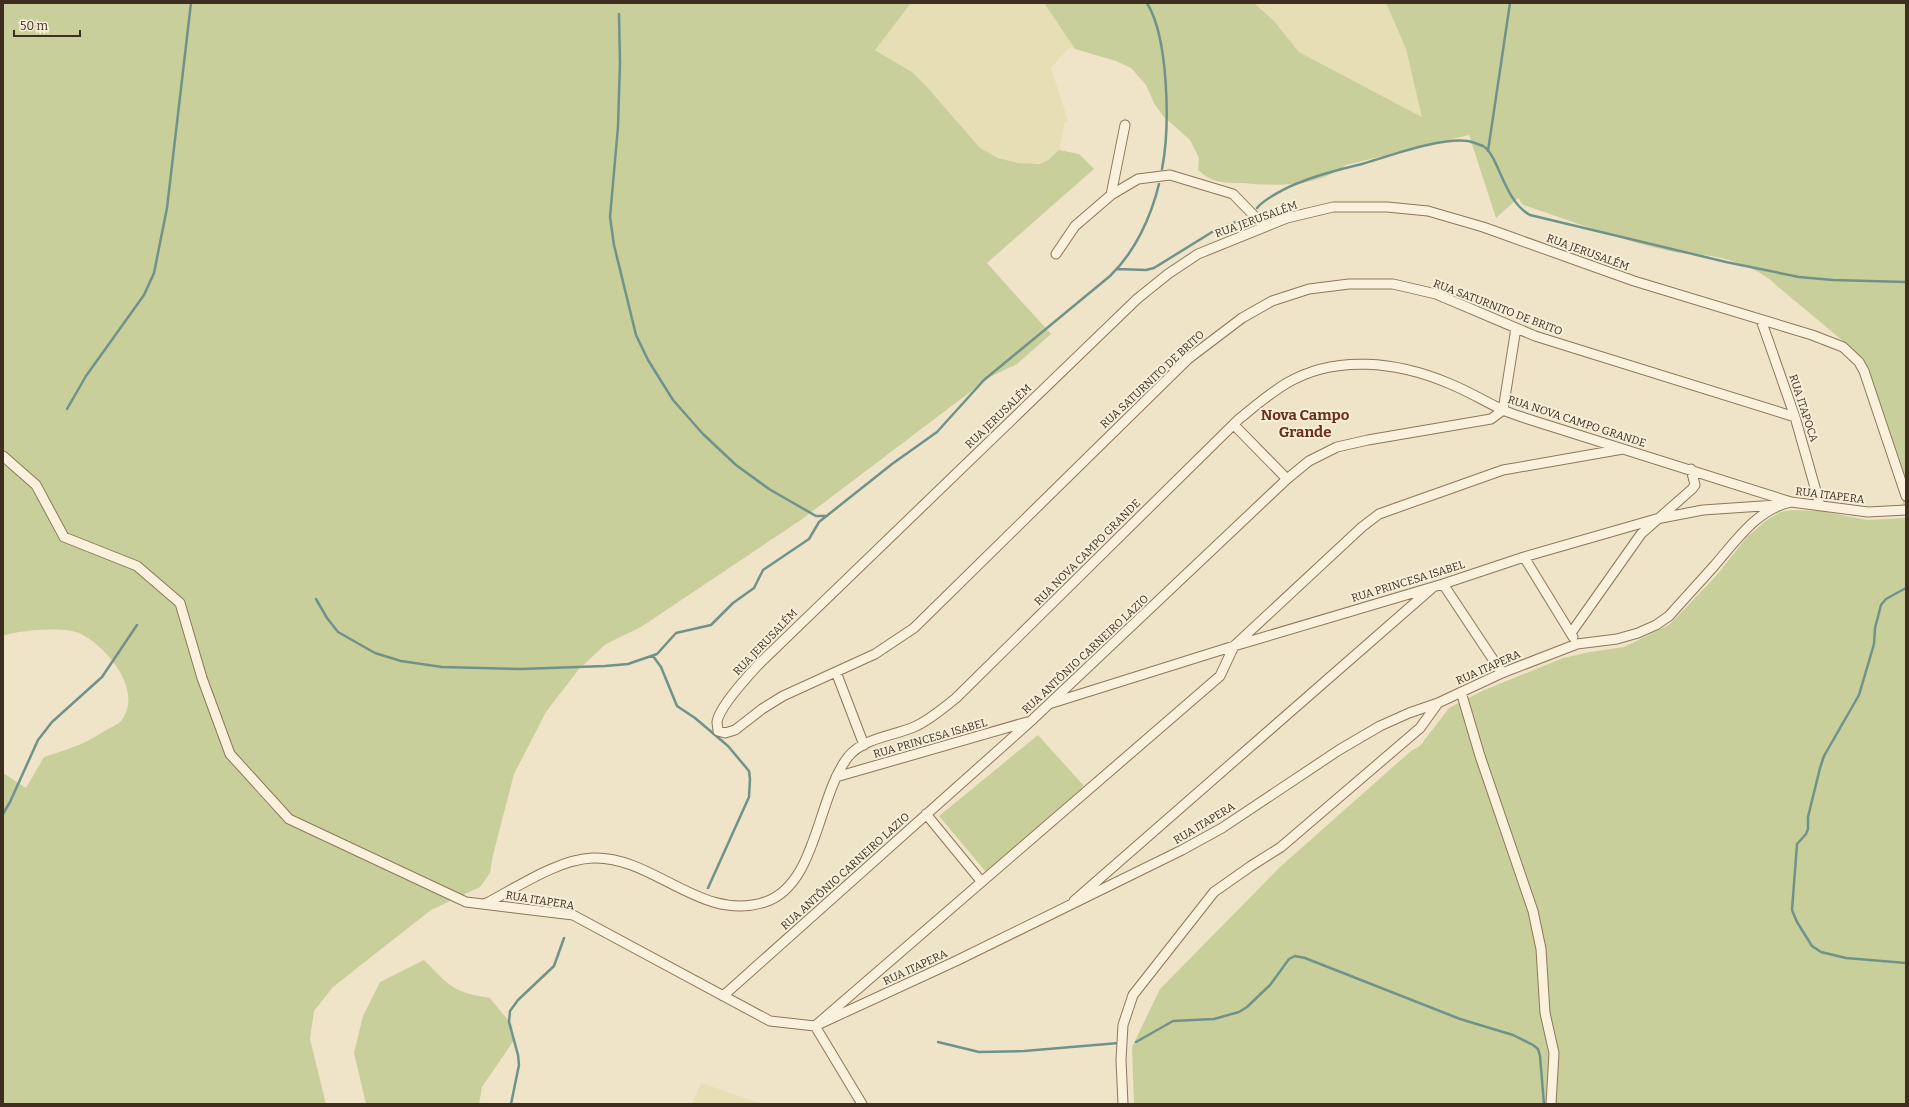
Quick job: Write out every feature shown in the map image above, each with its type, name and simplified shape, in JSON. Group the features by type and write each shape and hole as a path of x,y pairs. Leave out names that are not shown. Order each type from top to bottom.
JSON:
{"street":[{"path":"1111,195 1125,125"},
{"path":"1056,254 1075,226 1111,195 1138,179 1170,175 1233,194 1265,227"},
{"name":"RUA JERUSALÉM","path":"718,731 717,722 720,713 759,664 1137,299 1168,274 1198,254 1287,218 1333,207 1387,207 1428,211 1483,227 1634,281 1843,347 1859,362 1864,371 1906,496"},
{"name":"RUA SATURNITO DE BRITO","path":"718,731 725,733 735,730 782,696 876,654 914,628 1188,359 1242,318 1272,301 1309,289 1349,284 1393,284 1436,294 1516,328 1795,417"},
{"name":"RUA ITAPOCA","path":"1761,320 1795,417 1820,505"},
{"path":"1503,410 1516,328"},
{"name":"RUA NOVA CAMPO GRANDE","path":"485,904 565,862 592,858 611,859 629,864 698,897 720,904 744,906 764,902 781,894 794,882 804,863 836,777 849,756 864,745 912,728 930,719 956,698 1261,400 1288,382 1317,370 1348,364 1376,364 1410,371 1447,382 1477,395 1503,410 1791,502"},
{"name":"RUA ANTÔNIO CARNEIRO LAZIO","path":"723,996 1031,721 1287,479 1309,461 1336,447 1491,419 1503,410"},
{"path":"1234,425 1287,479"},
{"path":"862,1104 815,1026 1220,676 1234,646 1362,527 1379,514 1503,470 1624,449"},
{"name":"RUA ITAPERA","path":"3,456 36,485 64,536 138,566 180,603 202,678 230,754 289,819 466,902 573,915 770,1021 815,1026 1064,909 1182,850 1222,828 1339,750 1380,726 1409,713 1438,703 1502,673 1577,644 1617,639 1638,633 1656,625 1669,616 1748,527 1779,504 1791,502 1868,512 1906,510"},
{"path":"1571,633 1641,534 1695,485 1695,480 1691,469"},
{"name":"RUA PRINCESA ISABEL","path":"1049,704 1234,646 1439,585 1524,557 1656,520 1703,510 1779,504"},
{"path":"1524,557 1577,644"},
{"path":"1064,909 1439,585 1502,673"},
{"path":"836,672 864,745"},
{"path":"1461,692 1480,756 1533,911 1541,949 1545,1013 1554,1052 1551,1104"},
{"path":"1123,1104 1121,1060 1123,1025 1133,995 1214,892 1281,847 1420,728 1438,703"},
{"name":"RUA PRINCESA ISABEL","path":"836,777 1031,721"},
{"path":"926,814 981,881"}],"shaded area":[{"path":"911,3 1044,3 1075,49 1069,48 1051,68 1068,121 1065,122 1059,150 1048,160 1029,165 998,158 980,148 928,88 912,72 875,49"},
{"path":"1254,3 1386,3 1406,49 1423,117 1299,52 1274,21"},
{"path":"701,1083 762,1104 692,1104"}],"green space":[{"path":"3,3 911,3 875,50 912,72 928,88 980,148 998,158 1018,163 1039,164 1048,160 1059,150 1079,154 1094,169 987,263 1051,334 1017,364 990,377 801,520 641,627 606,644 579,669 546,712 514,774 493,855 490,873 480,887 431,910 333,987 314,1011 310,1039 326,1104 3,1104 3,773 26,788 44,757 81,744 120,722 127,709 128,697 126,684 112,660 102,649 81,634 65,630 42,630 20,632 3,636"},
{"path":"1044,3 1254,3 1274,21 1299,52 1422,117 1406,49 1386,3 1906,3 1906,515 1871,380 1849,346 1764,275 1747,266 1728,260 1711,256 1669,251 1613,236 1523,205 1518,198 1496,218 1469,135 1346,165 1322,178 1309,182 1269,185 1214,180 1198,170 1199,158 1190,140 1163,116 1154,103 1146,85 1131,68 1116,61 1075,49"},
{"path":"1793,510 1821,511 1867,520 1906,518 1906,1104 1134,1104 1132,1047 1160,989 1280,867 1411,751 1420,746 1449,708 1482,691 1563,658 1624,647 1669,625 1716,576 1747,537 1767,520 1780,512"},
{"path":"1038,735 1084,786 986,872 939,816"},
{"path":"424,960 452,986 467,993 490,998 512,1025 514,1040 482,1087 479,1104 366,1104 354,1053 363,1016 380,982"}],"waterway":[{"path":"67,409 86,376 144,295 154,273 167,208 191,3"},
{"path":"1147,3 1160,38 1164,61 1167,108 1165,152 1162,169"},
{"path":"1488,151 1510,3"},
{"path":"619,14 620,63 618,127 610,217 614,245 636,335 648,360 673,400 703,434 736,465 769,489 816,516 827,516"},
{"path":"1257,208 1260,204 1284,190 1323,174 1430,144 1468,141 1483,146 1489,151 1507,189 1521,208 1530,215 1726,262 1799,277 1833,280 1906,282"},
{"path":"316,599 327,618 338,632 375,653 401,661 442,667 521,669 628,664 657,654 676,633 711,625 733,603 754,588 763,570 809,539 819,522 892,464 937,432 984,380 1110,276 1127,256 1141,233 1147,221 1159,184"},
{"path":"1117,269 1146,270 1154,268 1217,229 1241,220"},
{"path":"1906,588 1886,599 1881,605 1875,628 1874,644 1859,695 1824,756 1808,817 1808,829 1806,834 1797,844 1792,910 1797,922 1812,946 1821,952 1846,958 1906,963"},
{"path":"3,814 38,740 52,722 102,677 137,625"},
{"path":"653,656 661,667 677,706 695,718 728,746 749,771 749,797 708,888"},
{"path":"511,1104 519,1065 518,1055 509,1022 510,1011 518,1000 554,966 564,938"},
{"path":"1136,1042 1173,1021 1214,1019 1239,1012 1247,1007 1270,985 1289,959 1295,956 1305,958 1460,1019 1513,1035 1533,1045 1538,1049 1540,1056 1544,1104"},
{"path":"938,1042 979,1052 1024,1051 1119,1043"}],"district":[{"name":"Nova Campo Grande","path":"1305,424"}]}
